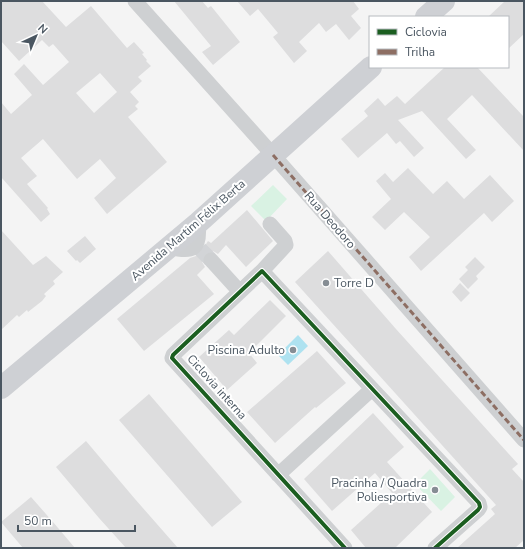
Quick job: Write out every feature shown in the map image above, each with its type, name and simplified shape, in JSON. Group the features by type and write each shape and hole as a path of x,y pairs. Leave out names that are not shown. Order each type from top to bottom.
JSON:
{"street":[{"name":"Rua Deodoro","path":"135,1 273,154 524,440"},
{"path":"427,16 444,1"},
{"name":"Avenida Martim Félix Berta","path":"1,388 198,223 370,68"},
{"path":"170,247 182,250 197,249 200,234 198,223"},
{"path":"270,224 285,241 286,245 262,271 173,355 172,358 345,548"},
{"path":"209,262 238,294"},
{"path":"262,271 479,503 480,507 435,548"},
{"path":"278,475 372,389"}],"green space":[{"path":"273,185 287,199 266,221 251,206"},
{"name":"Pracinha / Quadra Poliesportiva","path":"430,469 455,497 441,511 415,484"}],"water":[{"name":"Piscina Adulto","path":"298,335 308,346 288,365 278,355"}],"building":[{"path":"1,1 42,1 66,27 91,6 127,48 134,42 144,53 142,54 151,66 138,77 142,81 130,92 139,102 135,106 138,109 128,117 167,162 107,214 94,198 116,178 100,159 77,179 43,139 21,158 37,176 27,184 48,208 47,209 50,214 41,222 1,177 1,102 11,114 32,95 14,74 24,64 43,85 69,62 53,44 49,47 42,40 19,61 1,41","holes":["100,73 117,92 94,113 76,93"]},
{"path":"174,1 202,1 208,8 211,6 240,42 213,65 202,52 211,46"},
{"path":"237,1 353,1 359,9 351,16 361,28 349,40 336,24 326,32 319,23 299,42 307,51 294,63 273,37 278,33 258,9 250,16"},
{"path":"505,1 524,1 524,34 509,48 509,16 489,16"},
{"path":"444,68 478,68 524,117 524,151 472,95 447,119 476,150 466,159 422,111 398,120 424,148 414,157 400,141 396,144 387,133 358,158 341,139 368,116 364,111 378,98 385,106 397,96 405,104"},
{"path":"408,168 433,194 447,181 464,199 490,175 514,201 492,222 484,213 421,271 409,257 430,237 404,212 385,230 372,217 391,199 376,181 385,173 393,182"},
{"path":"247,210 273,241 246,267 226,245 218,254 213,251 205,253 202,262 205,267 197,275 214,294 144,351 117,319 190,258 199,255 208,241 211,243"},
{"path":"1,230 33,265 46,256 63,272 53,281 55,284 44,294 46,296 42,301 28,312 27,310 19,317 17,315 1,330"},
{"path":"85,236 96,249 80,263 77,260 76,261 67,251"},
{"path":"328,251 518,464 512,469 524,482 524,540 515,548 457,548 495,514 491,509 496,505 295,282"},
{"path":"475,257 485,267 476,276 478,279 468,289 459,279 468,270 465,267"},
{"path":"460,283 470,293 461,302 452,292"},
{"path":"270,300 286,316 249,353 257,363 227,390 199,357 229,330 234,335"},
{"path":"317,351 346,383 316,408 315,407 275,443 247,412"},
{"path":"149,394 242,502 212,527 119,420"},
{"path":"373,413 404,447 387,462 432,512 395,548 366,548 351,530 392,493 375,473 332,511 304,479"},
{"path":"86,441 178,548 126,548 99,518 56,467"},
{"path":"31,497 75,548 23,548 1,522"}],"tunnel":[{"path":"200,249 211,260"}],"marked path":[{"path":"273,155 524,440"}],"cycle path":[{"name":"Ciclovia interna","path":"345,548 172,358 173,355 262,271 479,503 480,507 478,510 435,548"}],"place":[{"name":"Torre D","path":"326,283"},
{"name":"Piscina Adulto","path":"293,350"},
{"name":"Pracinha / Quadra Poliesportiva","path":"435,490"}]}
